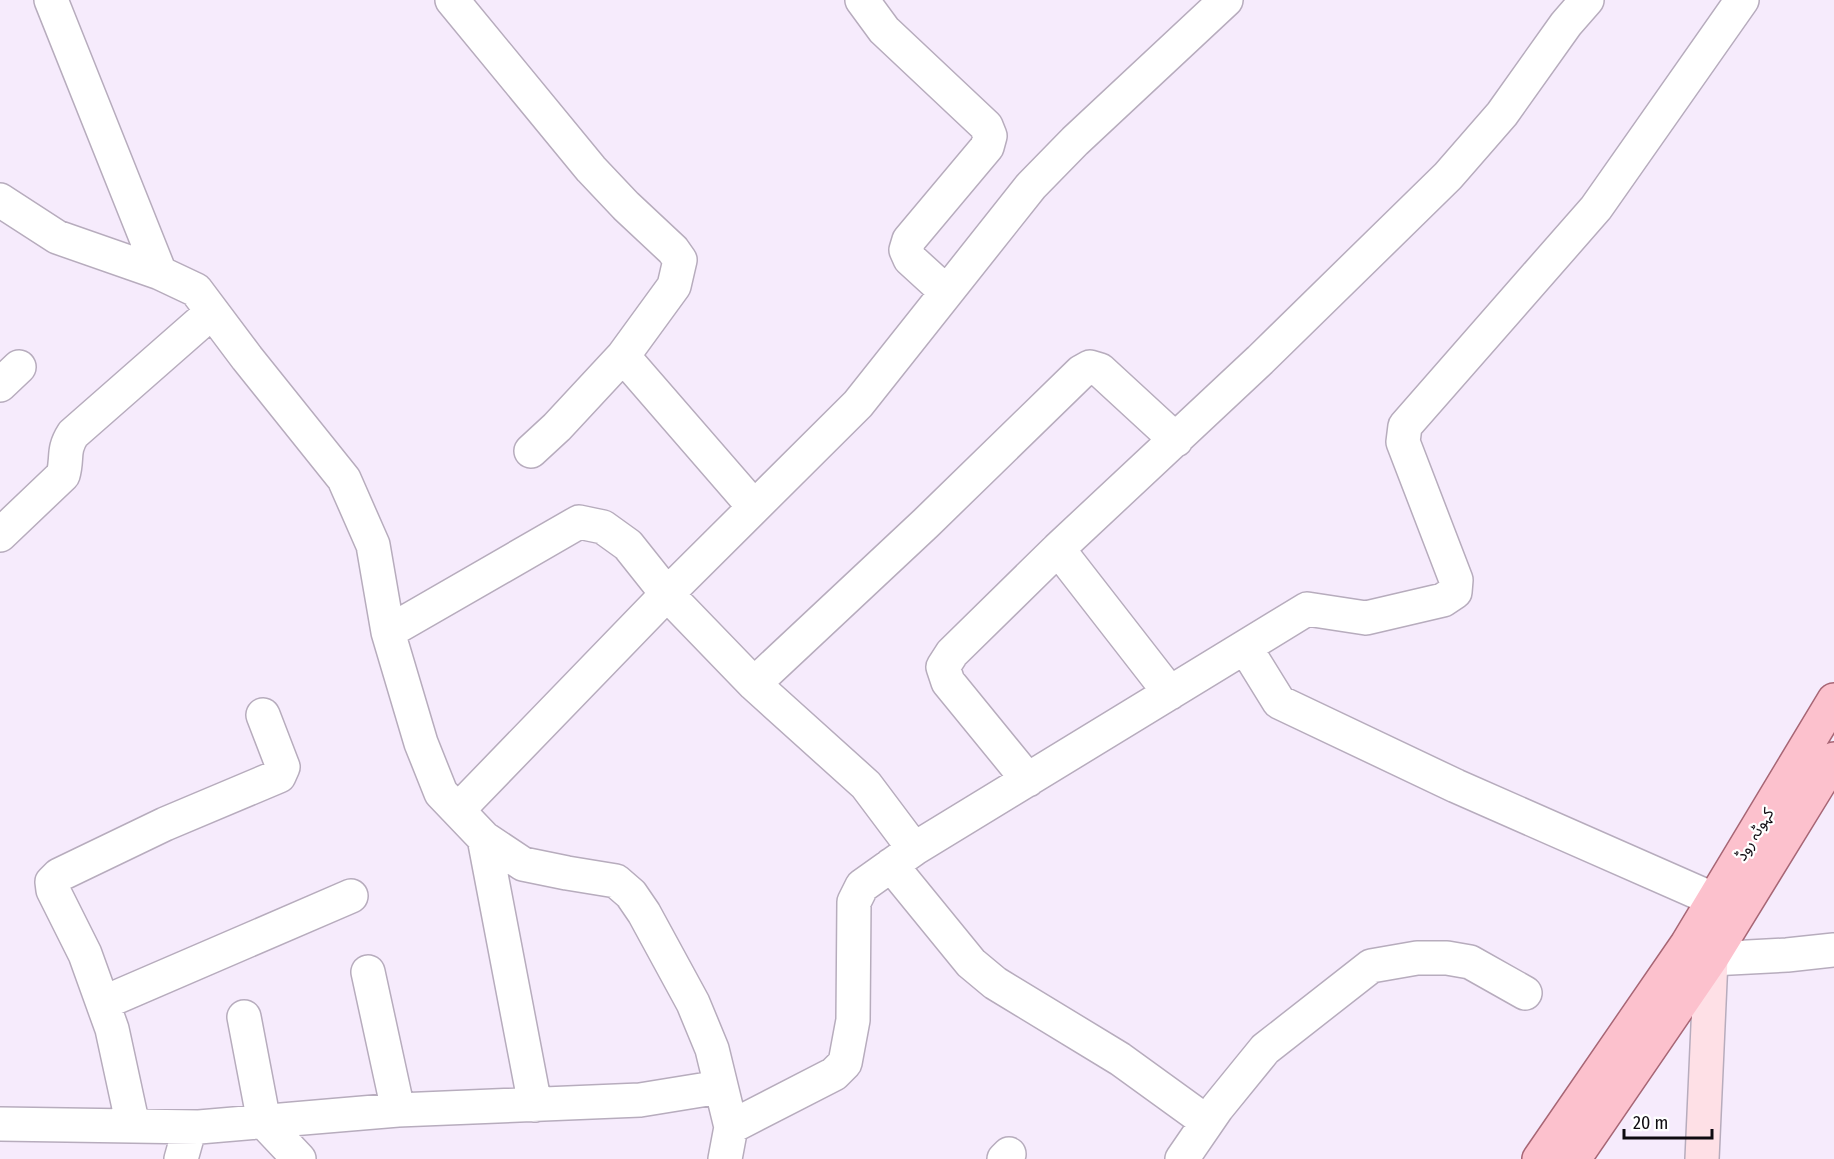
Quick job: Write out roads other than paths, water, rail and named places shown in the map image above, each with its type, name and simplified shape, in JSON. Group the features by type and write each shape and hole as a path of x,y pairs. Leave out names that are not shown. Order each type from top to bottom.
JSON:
{"main road":[{"name":"کہوٹہ روڈ","path":"1702,1159 1699,951 1715,900 1834,700"},
{"name":"کہوٹہ روڈ","path":"1699,951 1834,759"},
{"path":"1539,1159 1699,951"},
{"path":"1574,1159 1699,951"}],"street":[{"path":"51,0 160,273"},
{"path":"452,0 591,169 673,250 680,260 674,286 623,356 557,427 531,451"},
{"path":"862,0 884,30 986,126 990,136 987,147 909,240 906,250 910,259 945,291"},
{"path":"458,810 667,594 858,404 945,291 1031,186 1075,141 1226,0"},
{"path":"1028,780 948,682 943,667 952,653 1058,549 1269,351 1448,176 1502,114 1566,24 1587,0"},
{"path":"730,1127 834,1074 845,1063 853,1020 854,902 862,886 903,857 1307,609 1366,618 1443,600 1455,592 1456,580 1403,442 1405,426 1596,208 1742,0"},
{"path":"0,200 57,237 160,273 196,290 344,479 373,545 388,632 421,743 441,793 484,838 523,864 616,881 631,894 644,913 693,1003 712,1049 730,1127 725,1159"},
{"path":"0,534 63,475 65,448 73,434 212,312"},
{"path":"623,356 754,507"},
{"path":"754,684 926,523 1082,372 1090,367 1100,370 1176,440"},
{"path":"388,632 579,522 603,527 628,545 667,594 754,684 866,784 903,857 971,963 995,983 1120,1059 1207,1122"},
{"path":"1058,549 1170,693"},
{"path":"1245,646 1279,702 1456,786 1715,900"},
{"path":"133,1126 112,1029 85,954 53,890 52,882 59,875 165,824 279,776 283,766 263,715"},
{"path":"484,838 535,1105"},
{"path":"102,1003 351,897"},
{"path":"1699,951 1787,955 1834,950"},
{"path":"1182,1159 1207,1122 1266,1049 1371,966 1417,958 1470,962 1525,993"},
{"path":"368,972 398,1110"},
{"path":"244,1017 264,1122 299,1159"},
{"path":"0,1124 190,1127 398,1110 639,1100 720,1087"},
{"path":"181,1159 190,1127"}]}
